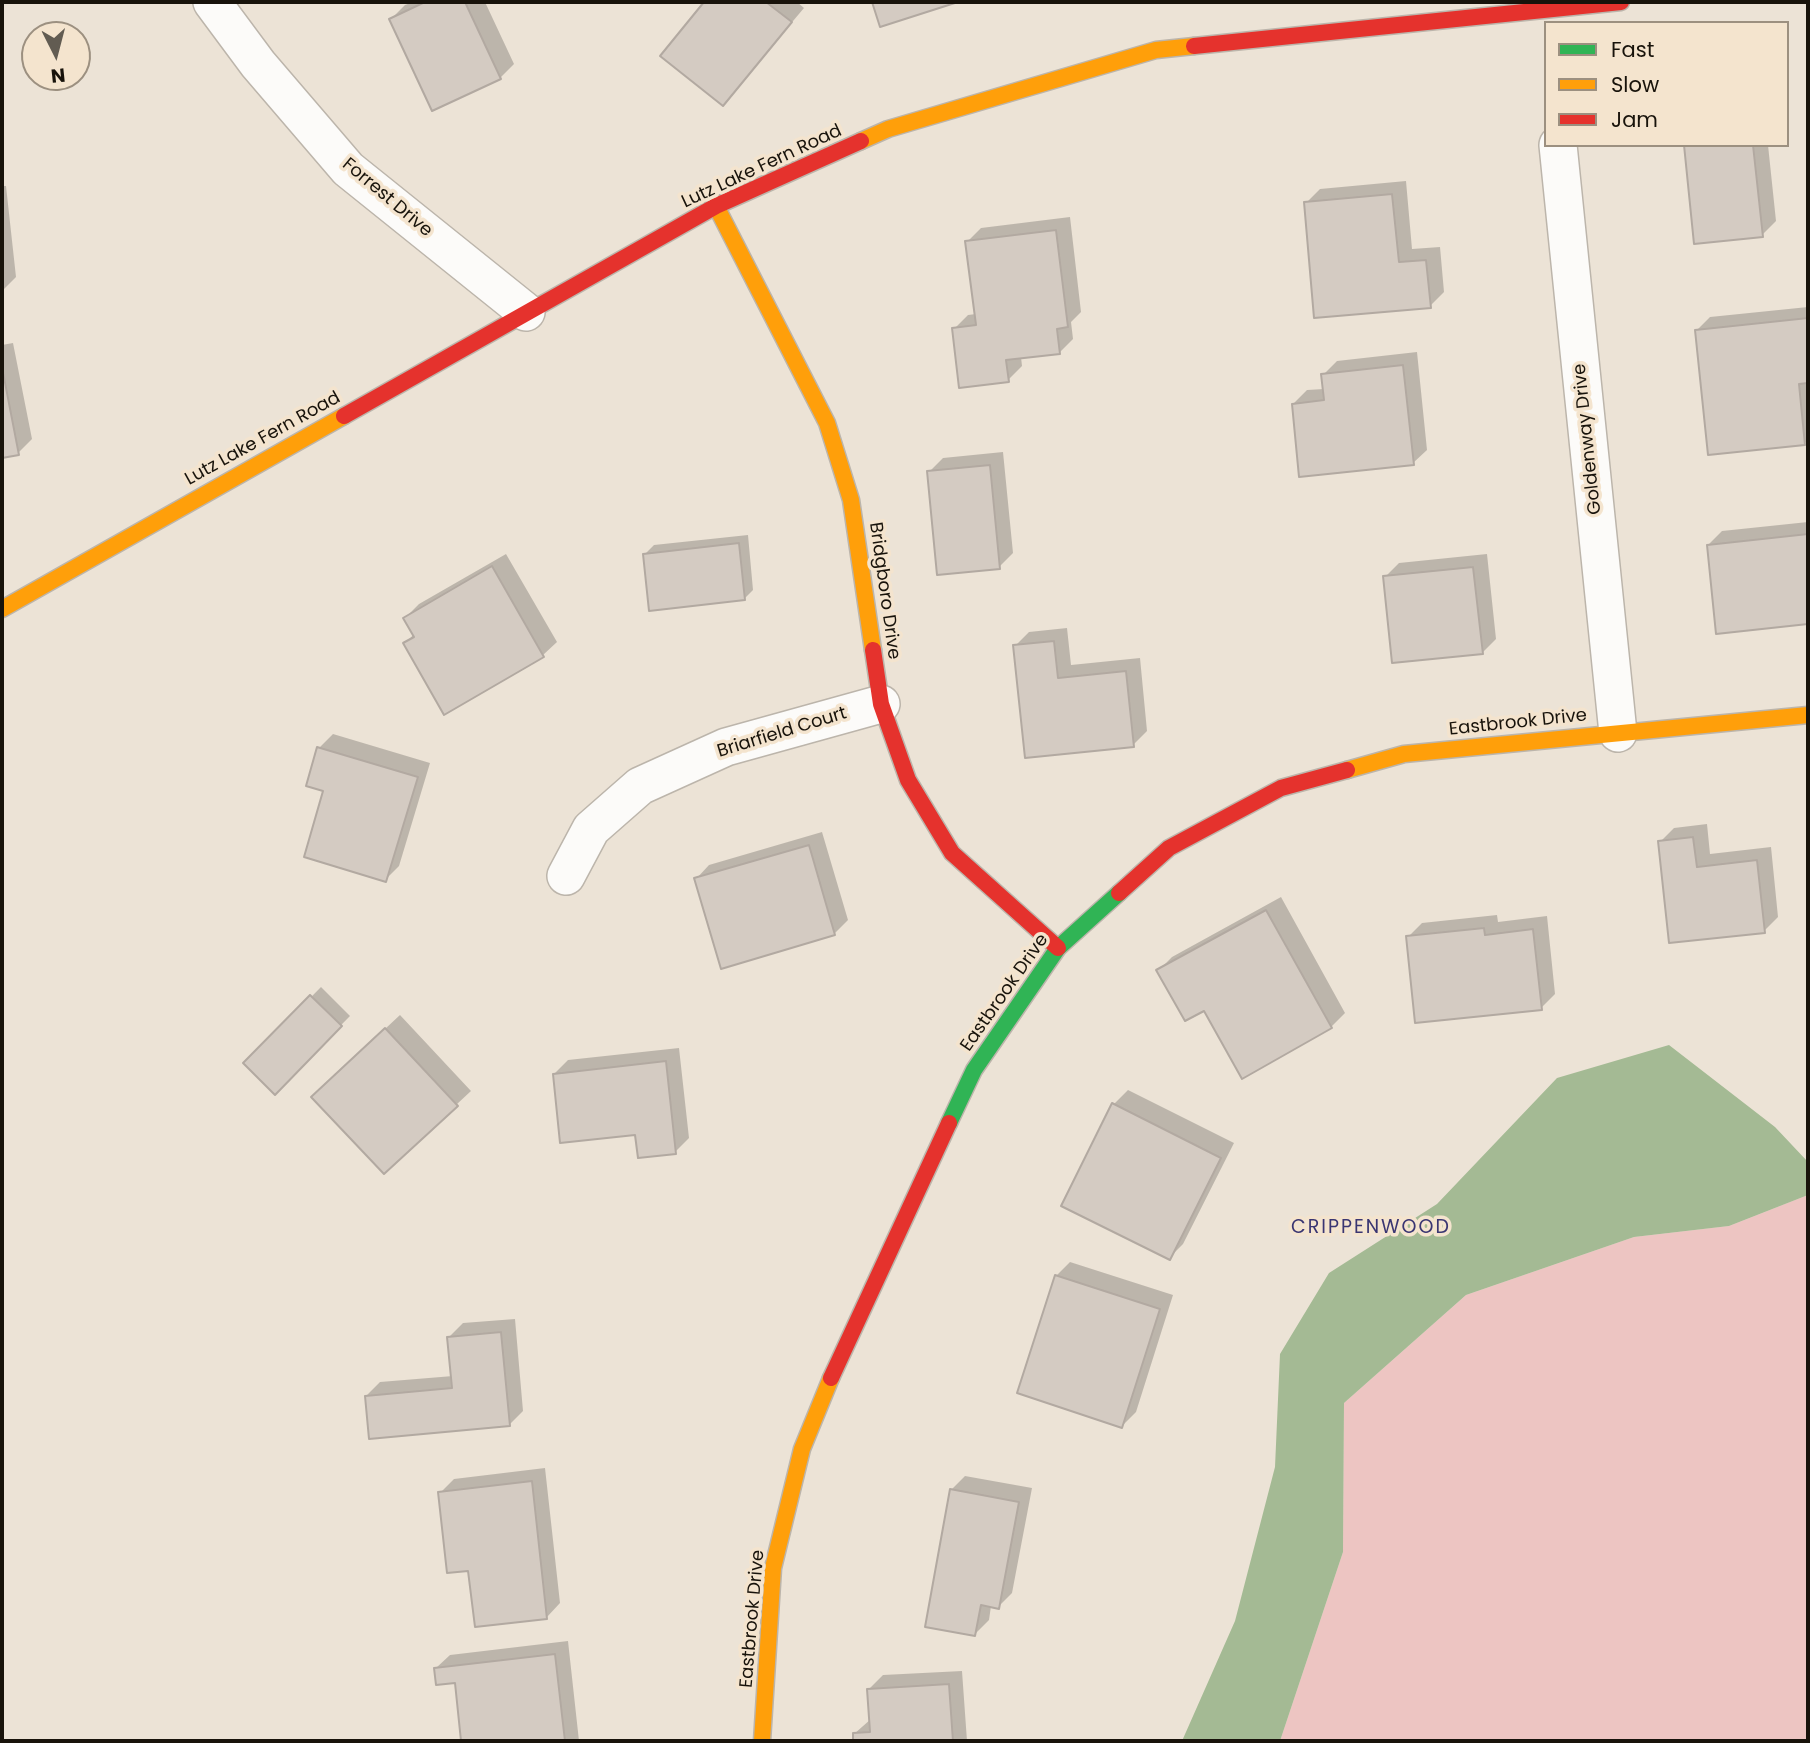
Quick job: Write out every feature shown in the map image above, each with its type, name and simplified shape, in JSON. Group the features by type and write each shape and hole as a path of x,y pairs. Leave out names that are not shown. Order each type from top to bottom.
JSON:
{"street":[{"name":"Forrest Drive","path":"212,2 258,64 348,169 526,313"},
{"name":"Lutz Lake Fern Road","path":"2,609 716,206 888,130 1156,50 1545,19 1621,2"},
{"name":"Goldenway Drive","path":"1558,147 1618,733"},
{"name":"Bridgboro Drive","path":"716,206 827,423 851,500 881,704 908,780 952,853 1058,948"},
{"name":"Briarfield Court","path":"566,876 591,829 640,786 726,747 881,704"},
{"name":"Eastbrook Drive","path":"762,1741 773,1568 802,1449 849,1335 974,1070 1058,948 1169,848 1281,788 1404,754 1808,715"}],"shaded area":[{"path":"1669,1045 1775,1127 1808,1162 1808,1195 1729,1226 1634,1237 1466,1295 1344,1403 1343,1552 1280,1741 1182,1741 1235,1621 1275,1467 1280,1354 1329,1273 1437,1204 1557,1078"},
{"path":"1808,1195 1808,1741 1280,1741 1343,1552 1344,1403 1466,1295 1634,1237 1729,1226"}],"building":[{"path":"425,2 465,2 501,79 432,111 389,19"},
{"path":"704,2 766,2 792,22 723,106 660,56"},
{"path":"872,2 958,2 880,27"},
{"path":"1684,147 1753,147 1763,237 1694,244"},
{"path":"1392,194 1399,262 1426,260 1431,308 1314,318 1304,202"},
{"path":"1056,230 1068,327 1057,329 1060,354 1006,360 1009,382 959,388 952,328 976,325 965,241"},
{"path":"1808,318 1808,383 1799,384 1805,445 1708,455 1695,330"},
{"path":"1403,365 1414,465 1299,477 1292,404 1324,400 1321,374"},
{"path":"2,367 19,455 2,458"},
{"path":"990,465 1000,569 937,575 927,471"},
{"path":"1808,534 1808,624 1716,634 1707,545"},
{"path":"739,543 745,600 649,611 643,554"},
{"path":"492,566 544,657 444,715 403,643 414,637 403,618"},
{"path":"1473,567 1483,654 1392,663 1383,576"},
{"path":"1054,641 1058,678 1126,671 1134,747 1025,758 1013,645"},
{"path":"317,747 418,777 386,882 304,857 323,791 306,786"},
{"path":"1693,837 1697,867 1757,860 1765,933 1669,943 1658,841"},
{"path":"809,845 835,935 721,969 694,878"},
{"path":"1266,910 1332,1028 1242,1079 1204,1011 1185,1021 1156,970"},
{"path":"1484,928 1485,935 1533,929 1542,1010 1415,1023 1406,936"},
{"path":"310,995 342,1026 275,1095 243,1063"},
{"path":"385,1028 458,1106 384,1174 311,1097"},
{"path":"666,1061 676,1154 638,1158 635,1135 560,1143 553,1074"},
{"path":"1112,1103 1221,1158 1170,1260 1061,1206"},
{"path":"1055,1275 1160,1309 1122,1428 1017,1393"},
{"path":"501,1332 510,1426 369,1439 365,1396 452,1388 447,1337"},
{"path":"532,1481 547,1619 475,1627 468,1571 447,1573 438,1492"},
{"path":"950,1489 1019,1502 999,1609 981,1605 975,1636 925,1627"},
{"path":"555,1654 565,1741 461,1741 455,1683 436,1685 434,1668"},
{"path":"949,1684 953,1741 853,1741 853,1733 870,1732 867,1689"}],"traffic: fast":[{"path":"949,1123 974,1070 1058,948 1119,893"}],"traffic: slow":[{"path":"861,141 888,129 1156,50 1194,46"},
{"path":"716,206 827,423 851,500 873,650"},
{"path":"2,609 344,416"},
{"path":"1347,770 1404,754 1808,715"},
{"path":"762,1741 773,1568 802,1449 831,1378"}],"traffic: jam":[{"path":"1194,46 1621,2"},
{"path":"344,416 716,206 861,141"},
{"path":"873,650 881,704 908,780 952,853 1058,948"},
{"path":"1119,893 1169,848 1281,788 1347,770"},
{"path":"831,1378 949,1123"}],"district":[{"name":"CRIPPENWOOD","path":"1371,1228"}]}
